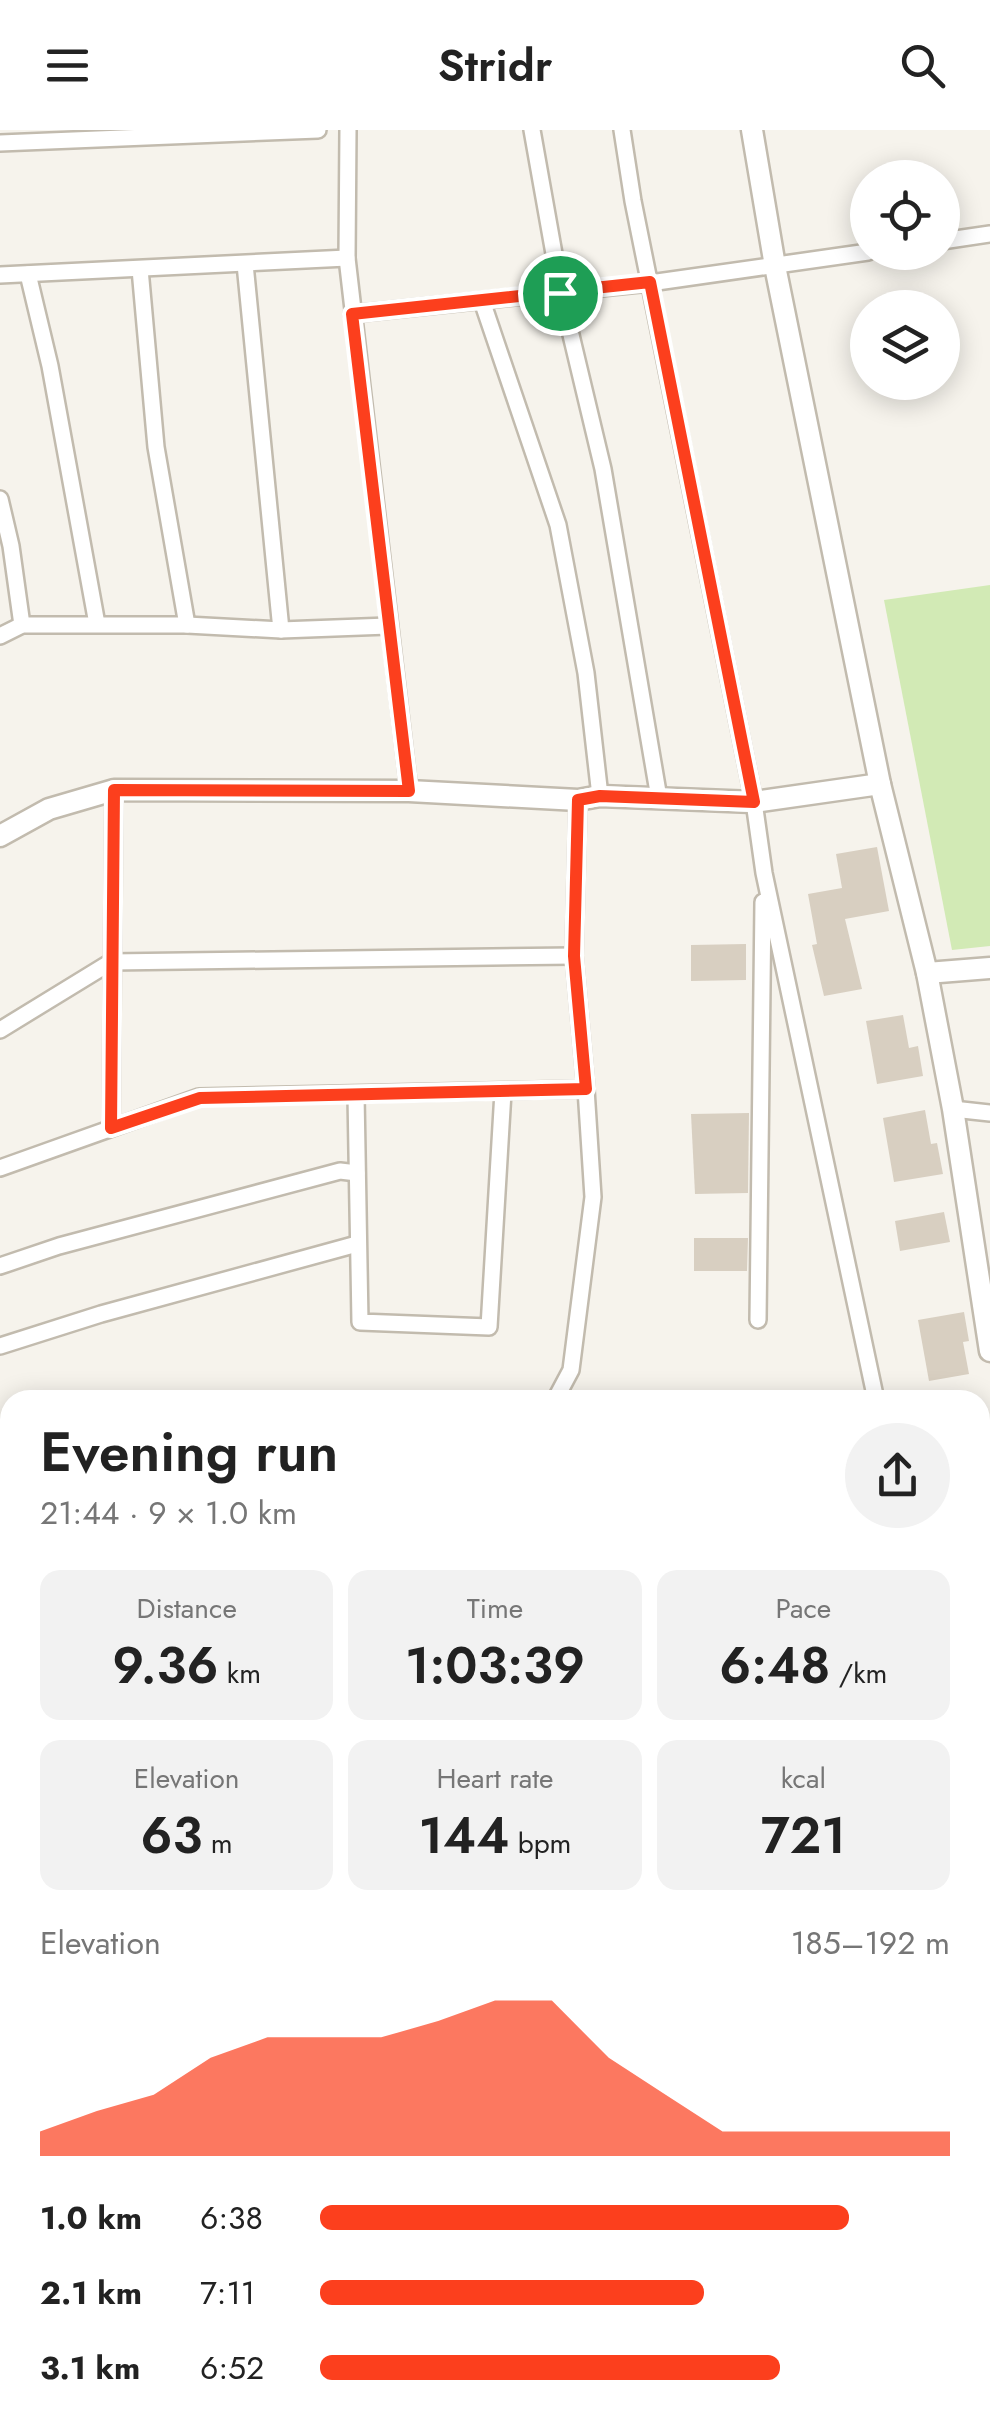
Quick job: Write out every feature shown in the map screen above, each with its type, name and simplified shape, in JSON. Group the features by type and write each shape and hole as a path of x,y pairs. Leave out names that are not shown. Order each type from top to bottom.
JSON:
{"street":[{"path":"0,143 318,130"},
{"path":"348,130 347,258 352,314 409,791"},
{"path":"532,130 560,293 603,470 659,798"},
{"path":"622,130 754,802 764,873 874,1390"},
{"path":"752,130 775,266 880,784 927,973 981,1241 990,1351"},
{"path":"960,238 990,234"},
{"path":"352,314 560,293 850,255"},
{"path":"0,275 347,258"},
{"path":"244,264 281,630"},
{"path":"140,269 156,448 187,625"},
{"path":"28,274 50,366 97,624"},
{"path":"482,301 558,526 586,672 600,796"},
{"path":"0,498 22,624"},
{"path":"0,636 22,624 281,630 388,626"},
{"path":"0,836 49,809 114,790 409,791 578,800 600,796 754,802 880,784"},
{"path":"111,1128 114,790"},
{"path":"560,1390 571,1370 593,1197 574,956 578,800"},
{"path":"758,1320 764,873"},
{"path":"0,1030 110,962 574,956"},
{"path":"927,973 990,968"},
{"path":"0,1168 200,1098 586,1089"},
{"path":"356,1094 360,1322 489,1328 503,1092"},
{"path":"953,1108 990,1113"},
{"path":"0,1266 59,1246 340,1171 357,1172"},
{"path":"0,1346 101,1314 357,1244"}],"green space":[{"path":"990,585 990,946 952,950 884,600"}],"building":[{"path":"877,847 889,911 845,919 862,989 824,996 812,945 817,944 808,894 842,888 836,854"},
{"path":"746,944 746,980 691,981 691,945"},
{"path":"903,1015 909,1048 918,1046 923,1076 877,1084 866,1021"},
{"path":"925,1110 931,1144 937,1143 943,1174 894,1182 883,1118"},
{"path":"749,1113 748,1193 695,1194 691,1114"},
{"path":"944,1212 950,1242 900,1251 895,1221"},
{"path":"694,1238 748,1238 747,1271 694,1271"},
{"path":"964,1312 969,1341 963,1342 969,1374 929,1381 918,1320"}],"route":[{"path":"650,282 754,802 600,796 578,800 574,956 586,1089 200,1098 111,1128 114,790 409,791 352,314 560,293 650,282"}]}
